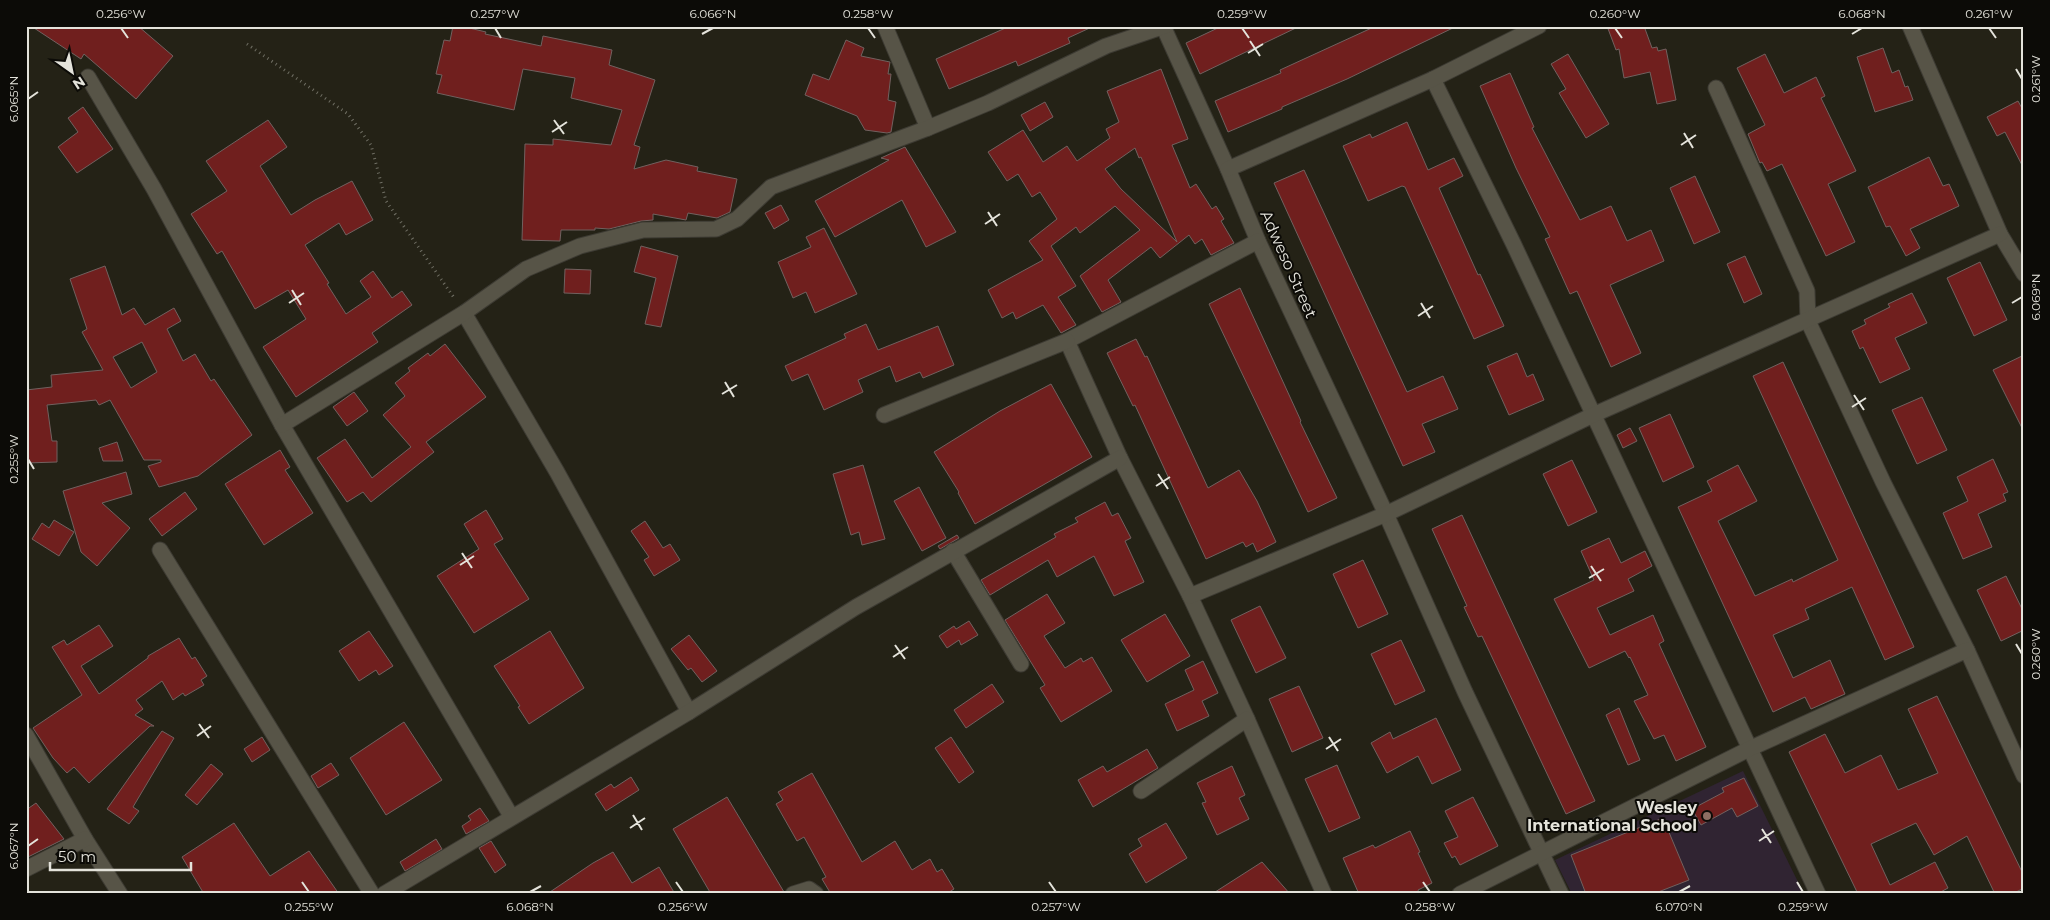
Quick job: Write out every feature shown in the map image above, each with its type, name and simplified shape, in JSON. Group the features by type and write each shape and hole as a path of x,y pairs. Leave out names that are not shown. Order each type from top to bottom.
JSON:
{"street":[{"path":"885,26 928,128"},
{"path":"1228,169 1433,79 1539,26"},
{"path":"1910,26 2000,234 2024,274"},
{"path":"282,425 464,312 526,269 580,246 642,230 716,228 737,219 771,187 928,128 988,103 1106,46 1164,27"},
{"name":"Adweso Street","path":"1164,27 1258,241 1386,514 1465,692 1561,894"},
{"path":"88,77 154,189 282,425 511,816"},
{"path":"1433,79 1514,245 1818,894"},
{"path":"1716,88 1808,291 1808,321 1883,482 1967,650 2024,776"},
{"path":"1190,596 1386,514 1593,415 2000,234"},
{"path":"884,414 1067,341 1258,241"},
{"path":"464,312 557,472 688,712"},
{"path":"1067,341 1120,458 1190,596 1247,719 1324,894"},
{"path":"384,894 511,816 688,712 856,607 1120,458"},
{"path":"160,550 372,894"},
{"path":"953,551 1021,664"},
{"path":"1460,894 1749,749 1967,650"},
{"path":"1141,791 1247,719"},
{"path":"26,735 85,839 120,894"},
{"path":"26,869 85,839"},
{"path":"793,894 809,889 816,894"}],"path":[{"path":"247,44 348,114 371,145 386,201 464,312"}],"shaded area":[{"name":"Wesley International School","path":"1743,771 1804,894 1572,894 1555,860"}],"building":[{"path":"31,26 138,26 173,56 136,99 84,54 81,59"},
{"path":"453,26 461,26 486,32 485,34 541,46 543,36 612,50 609,65 655,80 634,145 640,147 634,169 666,160 698,167 697,171 737,179 730,212 717,218 688,213 686,220 653,214 653,220 609,229 561,230 560,241 522,240 525,144 553,145 553,139 611,145 622,110 571,98 575,78 523,69 514,110 437,93 442,75 436,74 444,40 450,41"},
{"path":"1010,26 1094,26 1068,38 1070,43 1018,66 1016,61 949,89 936,59"},
{"path":"1222,26 1300,26 1200,74 1186,43"},
{"path":"1376,26 1457,26 1347,79 1228,132 1215,101 1281,73 1280,70"},
{"path":"1607,26 1644,26 1652,48 1657,47 1658,51 1666,49 1676,100 1657,104 1650,72 1624,78 1619,49 1616,50"},
{"path":"846,40 864,48 861,56 890,62 888,74 891,74 888,100 896,102 891,132 865,130 857,116 805,95 813,74 829,80"},
{"path":"1883,48 1892,73 1899,70 1905,87 1908,86 1913,100 1875,112 1857,57"},
{"path":"1568,54 1609,124 1586,138 1559,93 1566,89 1551,64"},
{"path":"1765,54 1784,93 1816,77 1825,96 1821,98 1856,171 1828,184 1855,242 1826,256 1782,164 1767,171 1762,162 1760,163 1748,134 1765,125 1737,68"},
{"path":"1161,69 1188,139 1172,145 1190,188 1196,184 1212,209 1216,206 1224,219 1221,221 1234,243 1211,255 1202,239 1195,244 1189,235 1160,258 1151,247 1108,280 1121,302 1102,312 1080,276 1140,230 1115,206 1080,233 1076,227 1051,246 1076,286 1058,297 1076,325 1061,333 1043,305 1016,319 1013,312 1002,318 988,290 1043,260 1029,241 1057,219 1040,192 1032,197 1018,174 1007,181 988,152 1023,130 1043,162 1067,146 1077,161 1110,138 1106,129 1119,122 1107,91","holes":["1135,148 1139,158 1141,157 1177,242 1121,189 1105,169"]},
{"path":"1510,73 1534,127 1532,128 1580,220 1611,206 1627,241 1651,230 1664,261 1610,285 1641,353 1611,367 1577,291 1570,294 1545,239 1550,237 1516,168 1480,86"},
{"path":"2018,101 2024,112 2024,169 2005,132 1997,136 1987,117"},
{"path":"1045,102 1053,117 1030,131 1021,115"},
{"path":"83,107 113,149 77,173 58,147 78,132 68,118"},
{"path":"268,120 287,147 260,166 291,215 352,181 373,220 346,235 339,223 305,245 346,314 371,297 360,281 373,271 392,298 402,291 412,305 372,333 378,342 296,397 263,347 306,319 288,290 255,309 222,251 217,254 191,214 227,191 206,161"},
{"path":"1407,122 1428,170 1454,158 1463,176 1439,188 1478,275 1480,274 1504,326 1474,339 1405,187 1402,186 1368,201 1343,146 1370,134 1372,138"},
{"path":"905,147 956,232 926,247 902,200 835,237 815,201 889,160 881,158"},
{"path":"1929,157 1943,186 1949,184 1959,206 1910,229 1920,248 1906,256 1890,226 1886,227 1868,187"},
{"path":"1304,170 1407,392 1443,376 1458,409 1422,424 1435,452 1403,466 1274,183"},
{"path":"1695,176 1720,232 1694,244 1670,188"},
{"path":"781,205 789,220 774,229 765,213"},
{"path":"824,228 857,294 815,313 806,292 793,298 778,262 811,247 806,237"},
{"path":"641,246 678,256 661,327 645,324 656,278 634,272"},
{"path":"1745,256 1762,294 1744,303 1727,264"},
{"path":"1980,262 2007,320 1974,336 1947,278"},
{"path":"105,266 122,315 134,308 145,325 174,308 181,321 167,329 183,361 195,354 211,381 214,379 252,435 198,476 159,487 148,466 161,462 161,460 144,460 110,400 99,405 96,400 47,405 52,441 57,441 57,462 26,463 26,390 52,387 51,375 103,370 82,332 87,329 70,279","holes":["142,342 157,372 131,388 113,357"]},
{"path":"565,269 591,270 590,294 564,293"},
{"path":"1240,288 1300,422 1337,498 1308,512 1209,304"},
{"path":"1912,293 1927,323 1895,338 1910,369 1880,383 1863,347 1860,349 1852,331 1866,324 1864,320 1890,307 1888,304"},
{"path":"866,324 878,350 938,326 954,365 923,378 920,372 896,382 890,366 858,380 863,392 824,410 808,374 792,381 785,366 846,338 844,334"},
{"path":"1136,339 1145,357 1147,356 1208,488 1239,470 1257,501 1276,542 1257,552 1253,543 1246,547 1243,542 1206,559 1135,405 1133,406 1107,353"},
{"path":"445,344 486,397 426,442 434,452 371,502 363,492 347,502 317,458 345,439 372,478 411,447 383,415 405,396 395,383 410,371 408,368 428,353 430,356"},
{"path":"1517,353 1527,377 1533,374 1544,400 1509,415 1487,366"},
{"path":"2024,355 2024,432 1993,370"},
{"path":"1783,362 1914,647 1885,660 1852,587 1805,609 1809,619 1773,635 1793,678 1830,660 1845,694 1811,709 1805,697 1773,712 1678,507 1712,491 1707,481 1738,465 1757,501 1718,521 1755,596 1792,579 1793,582 1838,560 1753,376"},
{"path":"1051,384 1092,457 975,524 959,492 934,452 1000,411"},
{"path":"354,392 368,411 347,426 333,407"},
{"path":"1922,397 1947,450 1917,464 1892,410"},
{"path":"1670,414 1694,467 1663,482 1639,428"},
{"path":"1630,428 1637,441 1623,448 1617,435"},
{"path":"117,442 123,461 103,461 99,448"},
{"path":"280,450 290,467 285,470 313,513 264,545 225,484"},
{"path":"1993,459 2008,492 2003,494 2006,501 1978,514 1992,547 1963,559 1943,513 1968,501 1957,477"},
{"path":"1572,460 1597,512 1568,526 1543,474"},
{"path":"863,465 885,539 862,545 859,532 851,535 833,474"},
{"path":"126,472 132,494 102,503 130,528 97,566 81,552 63,491"},
{"path":"919,487 946,538 922,551 894,501"},
{"path":"185,492 197,509 162,536 149,519"},
{"path":"1105,502 1112,516 1118,513 1131,538 1125,541 1144,582 1114,596 1094,556 1057,577 1048,560 990,595 981,580 1056,537 1054,534 1078,522 1075,518"},
{"path":"486,510 503,539 494,544 529,599 474,633 437,576 479,549 464,524"},
{"path":"1462,515 1595,801 1566,814 1482,636 1478,637 1464,607 1467,606 1432,529"},
{"path":"54,520 74,532 59,556 32,539 42,523 49,528"},
{"path":"645,521 663,548 670,544 680,560 654,576 644,560 649,557 631,531"},
{"path":"957,535 959,538 940,549 938,546"},
{"path":"1609,538 1621,563 1645,551 1652,566 1628,579 1634,591 1597,608 1610,635 1653,615 1664,641 1659,644 1706,747 1676,761 1664,735 1654,739 1634,701 1648,695 1630,657 1625,651 1589,668 1554,599 1594,580 1581,551"},
{"path":"1363,560 1388,614 1358,628 1333,574"},
{"path":"2006,576 2024,613 2024,630 2001,641 1977,590"},
{"path":"1047,594 1065,623 1044,636 1065,668 1081,658 1083,662 1092,657 1112,691 1061,722 1040,688 1045,685 1005,620"},
{"path":"1260,606 1286,658 1256,673 1231,620"},
{"path":"1165,614 1190,656 1147,682 1121,640"},
{"path":"969,621 978,635 961,645 959,640 947,648 939,636 954,626 956,629"},
{"path":"99,625 113,646 81,666 99,694 148,658 148,656 179,638 192,659 195,657 207,676 201,680 204,685 185,696 183,693 173,700 162,681 136,700 143,709 135,715 154,726 150,726 89,783 74,767 67,773 53,758 33,728 82,695 52,647 64,640 67,645"},
{"path":"369,631 393,666 379,675 376,670 359,681 339,651"},
{"path":"550,631 584,688 529,724 518,707 520,706 494,666"},
{"path":"689,635 717,671 702,682 691,668 688,670 671,649"},
{"path":"1401,640 1425,691 1395,705 1371,654"},
{"path":"1203,661 1218,693 1202,701 1209,716 1177,731 1165,704 1194,690 1185,670"},
{"path":"992,684 1004,702 966,728 954,710"},
{"path":"1299,686 1323,738 1292,752 1269,699"},
{"path":"1937,696 2024,876 2024,888 2012,894 1995,894 1967,836 1934,855 1916,823 1871,844 1890,885 1935,862 1948,888 1937,894 1858,894 1789,752 1825,734 1845,773 1881,755 1898,790 1938,773 1908,709"},
{"path":"1619,708 1640,760 1628,765 1606,715"},
{"path":"1436,718 1461,770 1432,784 1418,756 1387,773 1371,743 1390,732 1393,739"},
{"path":"404,722 442,780 386,815 350,758"},
{"path":"162,731 174,738 133,807 139,811 129,824 107,809"},
{"path":"262,737 270,750 252,762 244,749"},
{"path":"951,737 974,772 959,783 935,748"},
{"path":"1147,749 1158,768 1093,807 1078,780 1103,766 1107,772"},
{"path":"331,763 339,775 318,788 311,776"},
{"path":"211,764 223,774 197,805 185,795"},
{"path":"1337,765 1360,818 1329,832 1305,779"},
{"path":"1232,766 1245,795 1239,798 1249,819 1217,835 1202,803 1206,802 1197,783"},
{"path":"812,773 862,862 895,841 912,870 930,859 937,872 942,869 954,889 946,894 831,894 822,879 826,877 804,837 797,841 776,804 783,800 778,792"},
{"path":"631,777 639,790 606,811 595,794 611,784 614,788"},
{"path":"1744,778 1758,806 1737,817 1732,808 1701,825 1692,809 1724,792 1722,788"},
{"path":"727,797 784,894 711,894 673,829"},
{"path":"1473,797 1498,846 1460,865 1455,856 1452,858 1444,843 1458,837 1445,811"},
{"path":"36,803 64,839 26,858 26,810"},
{"path":"480,808 489,821 466,834 462,826 471,820 468,816"},
{"path":"1663,818 1689,880 1653,894 1586,894 1571,855"},
{"path":"234,823 270,876 309,851 339,894 204,894 182,857"},
{"path":"1166,823 1187,858 1146,883 1129,854 1142,846 1138,839"},
{"path":"1410,831 1432,883 1418,890 1419,894 1359,894 1343,858 1373,845 1375,848"},
{"path":"436,839 442,849 405,871 400,862"},
{"path":"491,841 506,865 495,873 479,848"},
{"path":"613,852 632,883 659,867 675,894 547,894 593,863"},
{"path":"1262,862 1290,894 1212,894"}],"place":[{"name":"Wesley International School","path":"1707,816"}]}
